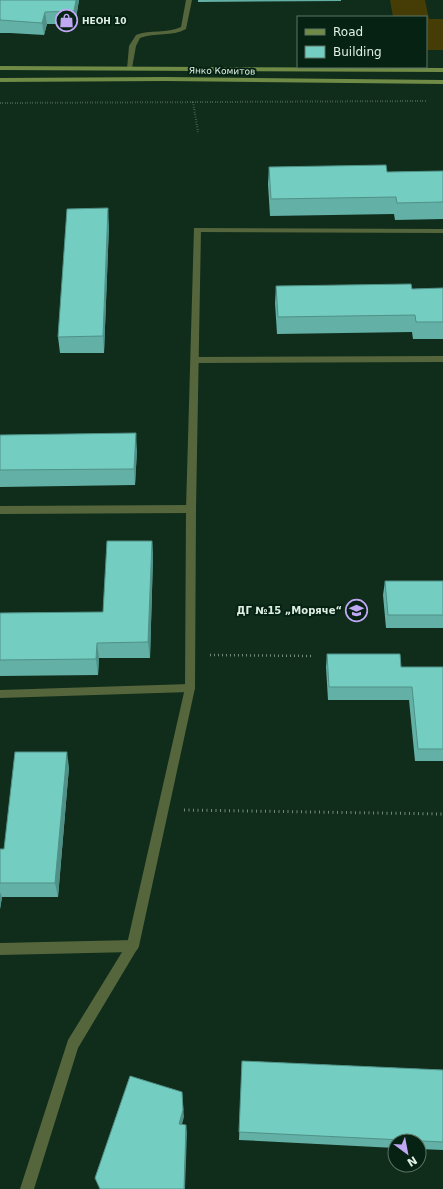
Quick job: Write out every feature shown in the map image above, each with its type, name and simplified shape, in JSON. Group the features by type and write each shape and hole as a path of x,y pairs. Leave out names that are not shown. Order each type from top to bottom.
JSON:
{"main road":[{"name":"Янко Комитов","path":"0,68 443,70"},
{"name":"Янко Комитов","path":"0,80 165,79 443,82"}],"street":[{"path":"129,68 135,39 139,36 146,34 179,32 184,28 189,0"},
{"path":"27,1189 73,1045 133,946 190,688 191,509 197,230 443,231"},
{"path":"194,360 443,359"},
{"path":"0,510 191,509"},
{"path":"0,694 190,688"},
{"path":"0,949 133,946"}],"path":[{"path":"0,103 427,101"},
{"path":"193,102 198,132"},
{"path":"190,655 313,656"},
{"path":"163,810 443,814"}],"shaded area":[{"path":"390,0 425,0 429,19 443,19 443,50 427,50 427,16 393,16"}],"building":[{"path":"0,0 76,0 74,11 45,12 42,23 0,20"},
{"path":"386,165 387,172 443,171 443,202 397,203 396,197 271,199 269,167"},
{"path":"108,208 103,336 58,337 67,209"},
{"path":"411,284 412,289 443,288 443,322 416,322 415,315 278,317 276,286"},
{"path":"136,433 134,469 0,470 0,435"},
{"path":"107,541 152,541 148,642 97,643 96,659 0,660 0,613 103,612"},
{"path":"385,581 443,581 443,615 388,615"},
{"path":"327,654 400,654 401,667 443,667 443,749 418,749 412,687 329,687"},
{"path":"15,752 67,752 55,883 0,883 0,849 4,849"},
{"path":"242,1061 443,1070 443,1142 427,1141 427,1133 387,1133 387,1139 239,1132"},
{"path":"130,1076 182,1092 183,1110 179,1124 186,1125 184,1189 100,1189 95,1178"}],"place":[{"name":"НЕОН 10","path":"67,21"},
{"name":"ДГ №15 „Моряче“","path":"357,610"}]}
